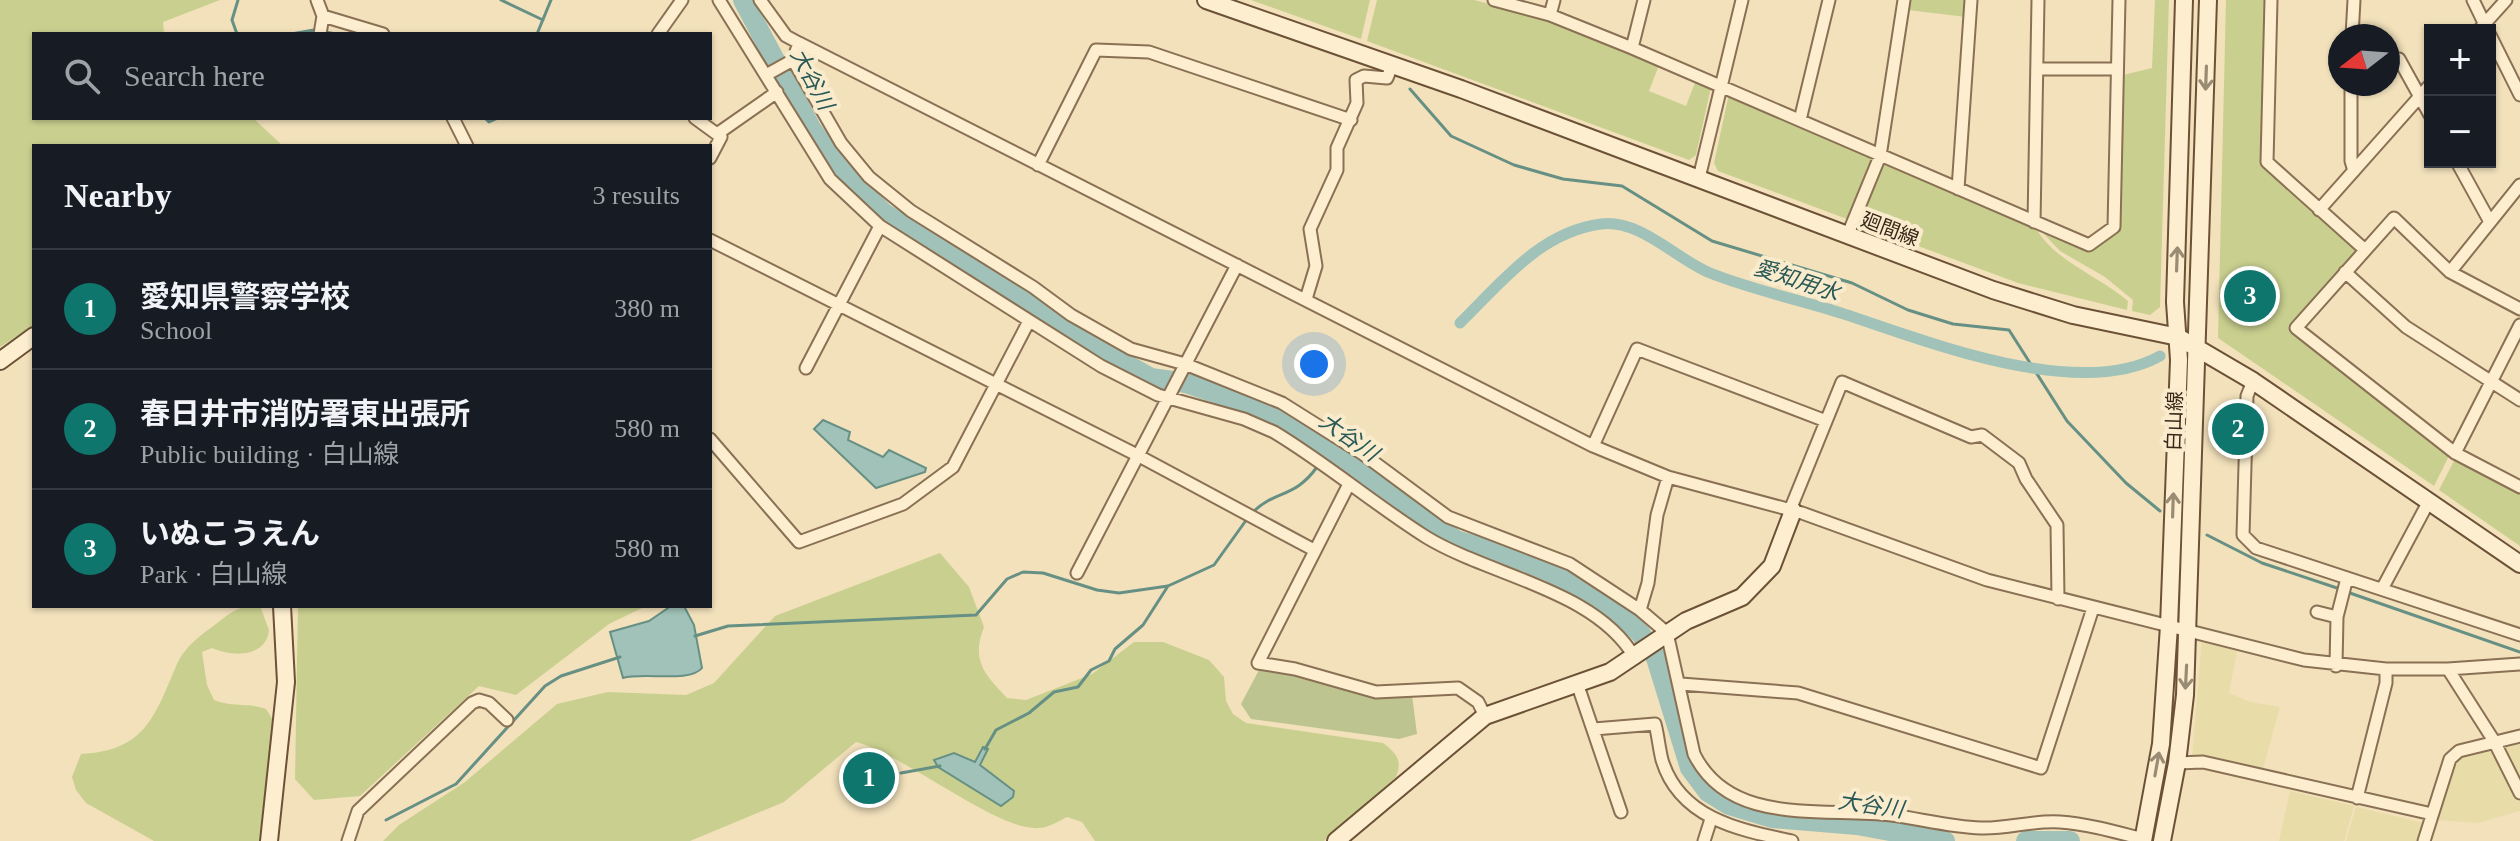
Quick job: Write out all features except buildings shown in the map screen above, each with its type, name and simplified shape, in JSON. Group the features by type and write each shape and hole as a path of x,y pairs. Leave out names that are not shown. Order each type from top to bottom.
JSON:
{"street":[{"path":"317,0 321,26 368,32"},
{"path":"659,32 682,0"},
{"path":"719,0 830,179 880,226 1007,304 1072,350 1167,397 1244,419 1274,432 1465,560 1555,593 1592,613 1616,632 1638,656"},
{"path":"760,0 786,36 799,43 1593,446 1668,477 1791,511 1947,568 2093,608 2336,666 2448,669 2520,664"},
{"name":"廻間線","path":"1206,0 1699,178 2006,294 2073,315 2178,337 2253,381 2520,564"},
{"path":"1494,0 1550,15 1632,48 2089,245 2114,227 2119,0"},
{"path":"1550,15 1554,0"},
{"path":"1632,48 1644,0"},
{"path":"1699,178 1742,0"},
{"path":"1800,120 1829,0"},
{"path":"1848,234 1880,156 1904,0"},
{"path":"1958,189 1971,0"},
{"path":"2034,0 2038,69 2034,222"},
{"name":"白山線","path":"2143,840 2161,744 2169,626 2184,0"},
{"name":"白山線","path":"2162,841 2177,763 2188,629 2208,0"},
{"path":"2271,0 2267,162 2364,249"},
{"path":"2353,24 2354,0"},
{"path":"2473,0 2483,24"},
{"path":"2489,24 2506,0"},
{"path":"766,75 793,60 799,43"},
{"path":"1038,165 1096,50 1149,52 1351,120"},
{"path":"2496,50 2520,95"},
{"path":"793,60 841,143 869,177 890,195 1098,332 1149,357 1184,366 1282,403 1363,454 1448,517 1570,564 1640,610 1667,633 1681,684 1689,737 1702,771 1718,788 1741,800 1795,811 1889,815 1982,828 2059,822 2143,840"},
{"path":"2400,61 2424,104"},
{"path":"1306,299 1316,266 1310,229 1337,170 1337,148 1357,103 1356,80 1364,76 1387,78 1392,66"},
{"path":"2038,69 2117,69"},
{"path":"717,134 777,92"},
{"path":"2319,210 2424,92"},
{"path":"2351,96 2351,161 2354,171"},
{"path":"454,120 466,144"},
{"path":"698,120 721,137 712,154"},
{"path":"2460,168 2490,222"},
{"path":"2450,272 2520,185"},
{"path":"2520,309 2450,272 2394,218 2296,328 2455,453 2520,487"},
{"path":"806,368 880,226"},
{"path":"712,241 1137,455 1314,550"},
{"path":"1077,573 1237,265"},
{"path":"2345,272 2406,327 2489,383 2520,400"},
{"path":"712,441 799,542 919,495 953,467 1029,321"},
{"path":"2455,453 2520,325"},
{"path":"0,361 32,337"},
{"path":"1593,446 1637,349 1826,421"},
{"path":"2253,381 2247,396 2243,535 2256,548 2345,586 2382,589 2520,635"},
{"path":"1336,841 1485,716 1578,686 1638,656 1667,633 1742,597 1760,582 1772,566 1842,382 1971,437 1982,435 2016,459 2057,525 2058,599"},
{"path":"1640,610 1648,583 1657,515 1668,477"},
{"path":"1349,484 1258,663 1295,669 1376,692 1458,688 1478,702 1485,716"},
{"path":"2382,589 2429,501"},
{"path":"2336,666 2337,617 2345,586"},
{"path":"272,839 286,682 282,608"},
{"path":"1681,684 1798,693 2041,768 2093,608"},
{"path":"2317,612 2337,617"},
{"path":"2357,798 2386,683 2386,669"},
{"path":"2448,669 2494,741 2520,793"},
{"path":"1578,686 1621,812"},
{"path":"348,841 358,811 472,703 479,700 489,703 507,720"},
{"path":"1594,729 1655,724 1670,778 1698,810 1711,819 1749,832 1792,841"},
{"path":"2424,841 2450,759 2459,751 2520,736"},
{"path":"2177,763 2203,762 2432,814"},
{"path":"1704,841 1711,819"}],"shaded area":[{"path":"2202,637 2238,645 2229,693 2250,702 2280,707 2262,772 2192,758"},
{"path":"2520,741 2520,780 2504,748"},
{"path":"2491,748 2520,802 2520,811 2478,823 2438,820 2456,762 2461,757"},
{"path":"2290,791 2354,806 2344,841 2279,841"},
{"path":"2356,807 2424,823 2418,841 2346,841"}],"green space":[{"path":"0,0 220,0 163,22 164,32 32,32 32,120 255,120 281,144 32,144 32,326 0,347"},
{"path":"1251,0 1370,0 1361,39"},
{"path":"1377,0 1474,0 1551,20 1659,65 1649,91 1686,106 1696,80 1711,87 1696,155 1689,160 1367,41"},
{"path":"1909,0 1967,0 1966,17 1908,10"},
{"path":"2155,0 2169,0 2160,307 2150,315 2132,311 2133,300 2105,277 2060,251 2043,233 2090,250 2120,227 2123,75 2152,68"},
{"path":"2226,0 2266,0 2261,164 2355,248 2355,253 2290,326 2291,331 2449,456 2434,486 2218,338"},
{"path":"1729,94 1869,155 1872,161 1847,219 1718,171 1714,163"},
{"path":"1886,163 2036,228 2065,259 2128,301 2127,310 2018,283 1856,223 1880,165"},
{"path":"2455,459 2520,493 2520,546 2439,490"},
{"path":"940,553 969,587 984,627 979,649 982,666 1007,698 1026,700 1092,674 1134,642 1163,642 1209,660 1224,677 1226,701 1233,714 1246,723 1383,743 1397,757 1399,766 1396,777 1324,841 1095,841 1082,822 1067,817 1039,828 1000,818 900,761 856,742 784,802 690,841 383,841 399,825 465,782 557,704 608,692 686,695 714,683 775,616"},
{"path":"241,608 261,608 269,630 262,646 247,653 229,653 212,648 202,652 207,685 214,700 266,709 273,720 259,841 154,841 86,803 76,790 72,777 81,754 120,746 145,727 189,646"},
{"path":"298,608 642,608 609,624 516,695 479,686 360,796 314,800 295,779"},
{"path":"1259,670 1295,672 1353,692 1412,695 1417,734 1399,739 1251,719 1241,704"}],"water":[{"path":"823,420 850,432 848,440 883,457 889,450 926,468 925,472 876,488 814,429"},
{"path":"668,608 685,608 694,625 702,668 687,675 623,678 610,632 649,621"},
{"path":"983,747 988,749 980,765 1014,791 1013,797 1001,806 938,767 934,760 954,753 975,762"}],"waterway":[{"path":"236,32 232,20 238,0"},
{"path":"501,0 543,20"},
{"path":"538,32 551,0"},
{"name":"大谷川","path":"743,0 811,128 839,168 884,213 1003,284 1070,333 1151,378 1186,383 1271,412 1329,448 1456,540 1508,555 1550,572 1614,609 1641,634 1656,658 1690,768 1708,792 1729,805 1772,818 1857,825 1945,841"},
{"path":"302,32 325,32"},
{"path":"1410,89 1451,136 1514,165 1563,179 1622,186 1712,241 1852,283 1908,310 1953,324 2009,330 2067,421 2126,483 2160,511"},
{"path":"487,120 494,120"},
{"name":"愛知用水","path":"1460,323 1523,261 1541,248 1579,229 1615,224 1644,234 1697,267 1726,279 2002,362 2088,373 2126,369 2160,356"},
{"path":"1252,513 1269,500 1301,484 1317,467"},
{"path":"695,636 728,626 976,615 1007,579 1023,572 1043,573 1097,590 1119,593 1168,586 1214,565 1247,519"},
{"path":"2207,535 2262,563 2340,589"},
{"path":"985,749 996,730 1029,713 1054,692 1078,687 1091,670 1109,661 1115,649 1143,625 1168,586"},
{"path":"2347,592 2520,652"},
{"path":"386,820 456,784 545,686 561,676 620,657"},
{"path":"901,773 940,766"},
{"name":"大谷川","path":"2026,841 2070,841"}],"place":[{"name":"いぬこうえん","path":"2250,296"},
{"name":"春日井市消防署東出張所","path":"2238,429"},
{"name":"愛知県警察学校","path":"869,778"}]}
